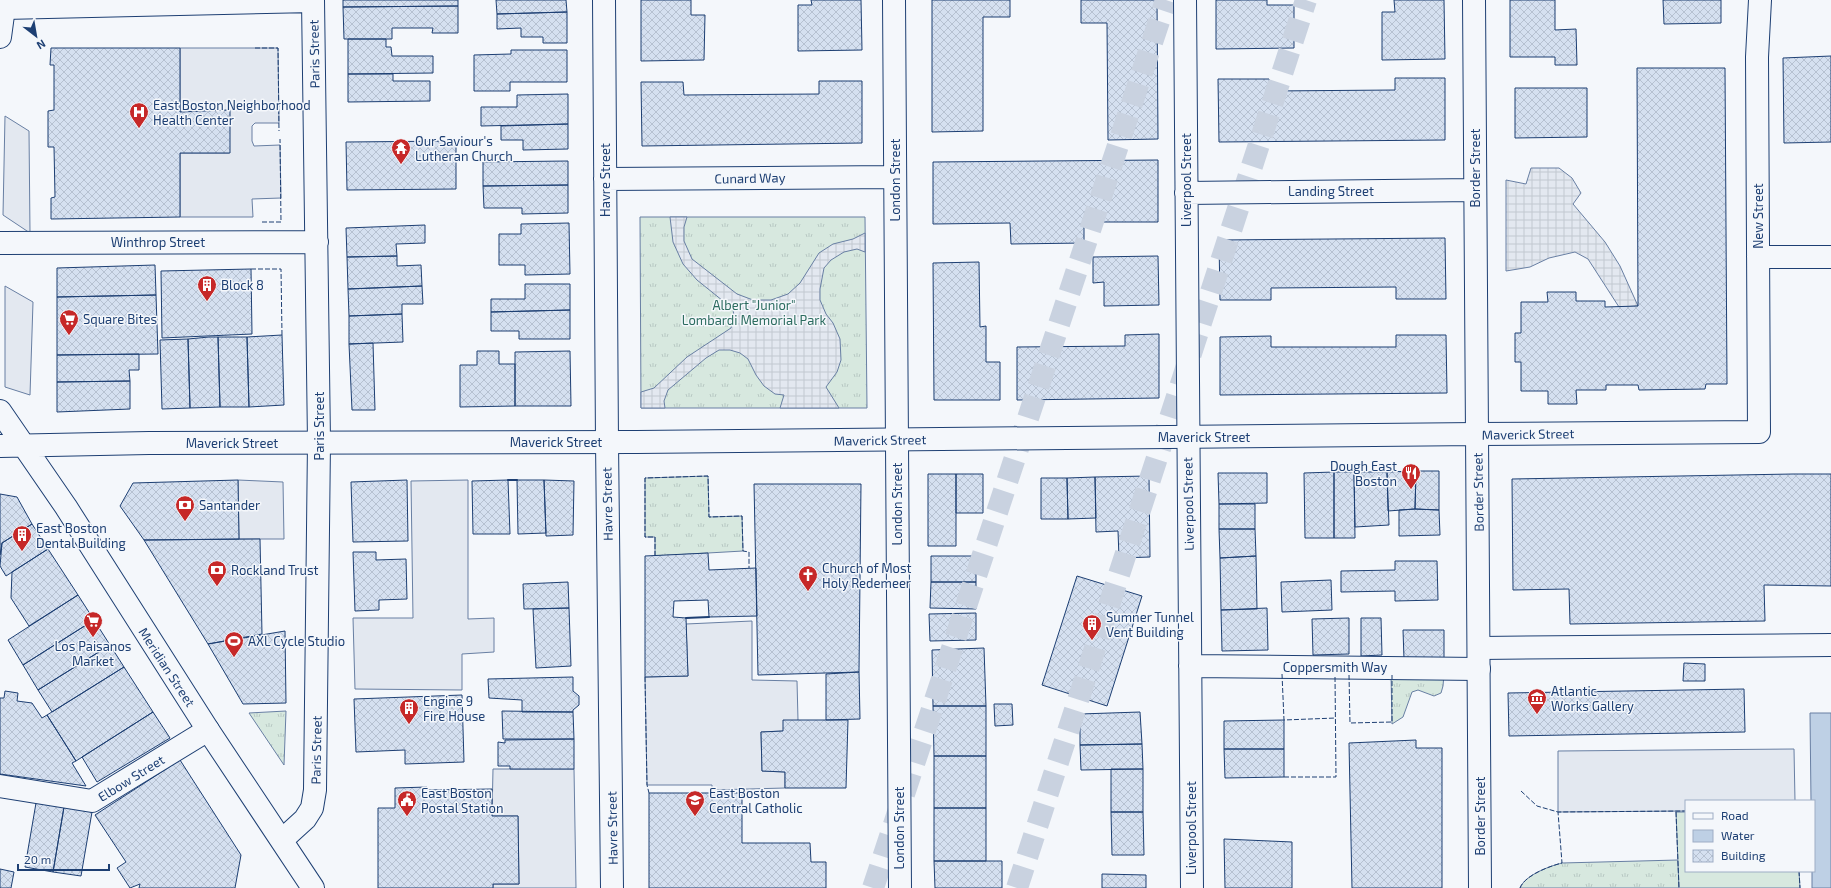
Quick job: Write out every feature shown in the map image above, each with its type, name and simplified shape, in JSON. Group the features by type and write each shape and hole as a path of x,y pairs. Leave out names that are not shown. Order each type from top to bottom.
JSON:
{"street":[{"name":"Havre Street","path":"604,0 612,888"},
{"name":"London Street","path":"894,0 900,888"},
{"name":"Liverpool Street","path":"1186,0 1186,192 1192,888"},
{"name":"Border Street","path":"1474,0 1480,888"},
{"name":"New Street","path":"1759,432 1757,57 1760,0"},
{"path":"0,37 5,4 313,1"},
{"name":"Paris Street","path":"282,840 305,819 312,808 315,790 320,442 313,1"},
{"name":"Cunard Way","path":"605,179 895,177"},
{"name":"Landing Street","path":"1186,192 1475,190"},
{"name":"Winthrop Street","path":"0,243 317,242"},
{"path":"1758,257 1831,257"},
{"name":"Meridian Street","path":"0,411 66,507 208,730 282,840 312,888"},
{"name":"Maverick Street","path":"0,446 320,442 607,442 1759,432"},
{"name":"Coppersmith Way","path":"1190,666 1479,658 1831,645"},
{"name":"Elbow Street","path":"0,786 92,801 208,730"}],"green space":[{"name":"Albert \"Junior\" Lombardi Memorial Park","path":"640,217 865,217 867,408 641,408"},
{"path":"708,476 709,517 742,516 743,551 655,556 655,537 645,537 645,478"},
{"path":"1444,674 1441,693 1434,696 1418,690 1412,692 1403,717 1392,724 1391,675"},
{"path":"286,711 284,765 249,713"},
{"path":"1676,812 1685,812 1685,872 1799,872 1800,888 1679,888"},
{"path":"1678,860 1679,888 1520,888 1532,875 1551,866 1562,863"}],"shaded area":[{"path":"180,48 278,48 279,123 255,123 252,126 252,141 254,146 280,145 281,198 252,199 253,217 180,217 180,153 229,153 229,110 180,112"},
{"path":"5,116 29,131 30,233 3,215"},
{"path":"1531,168 1559,168 1572,178 1581,193 1573,204 1605,242 1620,266 1638,306 1619,307 1588,259 1575,252 1549,258 1530,267 1506,271 1506,180 1526,184"},
{"path":"670,217 687,217 684,227 684,241 692,259 737,294 753,300 771,300 788,294 800,283 819,253 833,244 853,239 865,233 865,252 857,249 844,252 831,260 824,268 820,289 820,300 840,339 841,360 837,372 826,387 839,408 780,408 784,395 775,394 764,386 756,375 748,359 740,353 730,350 719,350 706,358 668,390 664,401 665,408 641,408 641,392 654,388 687,357 731,328 734,317 733,309 697,280 683,264 673,242"},
{"path":"5,286 33,302 30,395 5,387"},
{"path":"238,480 283,482 284,539 239,539"},
{"path":"468,480 468,619 494,618 494,652 462,654 462,690 355,689 353,618 413,618 411,481"},
{"path":"752,621 752,680 797,681 798,720 783,731 761,732 762,771 785,772 785,788 712,790 712,785 647,785 645,677 688,676 686,624"},
{"path":"1794,749 1795,800 1685,800 1685,811 1558,812 1558,751"},
{"path":"493,769 574,769 576,888 493,888 493,884 519,884 518,816 492,816"}],"water":[{"path":"1810,713 1831,713 1831,888 1812,888 1812,872 1815,872 1815,800 1811,800"}],"building":[{"path":"343,0 458,0 458,6 343,7"},
{"path":"496,0 566,0 567,12 497,14"},
{"path":"641,0 691,0 691,15 705,15 704,60 641,61"},
{"path":"811,0 861,0 862,50 798,51 798,5 812,5"},
{"path":"932,0 1010,0 1010,17 983,17 983,131 932,132"},
{"path":"1081,0 1157,0 1158,139 1108,140 1107,23 1081,23"},
{"path":"1216,0 1267,0 1267,5 1294,5 1294,48 1216,49"},
{"path":"1394,0 1444,0 1445,59 1382,60 1382,12 1395,12"},
{"path":"1510,0 1555,0 1555,30 1576,29 1577,65 1555,65 1555,57 1510,57"},
{"path":"1663,0 1721,0 1721,23 1664,24"},
{"path":"458,6 458,33 432,33 433,28 392,28 392,39 344,39 343,7"},
{"path":"567,12 567,43 543,43 543,37 521,37 521,28 497,29 497,14"},
{"path":"348,39 386,39 386,47 391,47 392,56 433,56 433,73 348,74"},
{"name":"East Boston Neighborhood Health Center","path":"51,48 180,48 180,112 230,110 230,153 180,153 180,217 51,219 51,198 55,197 54,147 48,147 48,111 54,110 54,65 50,65"},
{"path":"511,50 567,50 567,82 510,82 510,91 474,91 474,55 511,54"},
{"path":"1831,56 1831,142 1784,143 1783,58"},
{"path":"1637,68 1725,68 1727,384 1706,384 1705,389 1639,390 1638,385 1606,385 1606,390 1576,390 1577,404 1548,404 1548,391 1521,391 1521,362 1515,362 1515,333 1521,333 1521,302 1548,302 1547,292 1576,292 1576,301 1605,301 1605,307 1638,306"},
{"path":"348,74 393,74 393,81 430,81 430,101 348,102"},
{"path":"1395,78 1445,78 1445,140 1219,142 1218,79 1269,79 1270,91 1395,90"},
{"path":"819,81 862,81 862,143 642,146 641,82 683,82 684,95 819,94"},
{"path":"1515,88 1587,88 1587,137 1515,138"},
{"path":"568,94 568,124 481,126 481,107 517,107 517,95"},
{"path":"568,124 568,149 523,150 523,140 501,140 501,126"},
{"name":"Our Saviour's Lutheran Church","path":"456,141 456,189 347,190 346,142"},
{"path":"1158,160 1158,222 1084,222 1084,243 1011,244 1010,223 933,224 933,162"},
{"path":"568,161 568,185 483,186 483,162"},
{"path":"568,185 568,213 522,214 522,208 484,208 483,186"},
{"path":"569,223 570,274 525,275 525,265 499,265 499,234 521,234 521,224"},
{"path":"425,225 425,243 396,244 397,256 347,257 346,228"},
{"path":"1445,238 1446,299 1396,299 1396,287 1271,288 1271,300 1220,300 1219,240"},
{"path":"397,256 397,266 421,265 422,286 348,289 347,257"},
{"path":"1158,256 1159,305 1104,306 1104,282 1093,283 1093,257"},
{"path":"979,262 980,327 986,326 986,362 1000,362 1000,400 934,400 933,263"},
{"path":"155,265 156,295 57,297 57,268"},
{"name":"Block 8","path":"251,269 252,334 162,338 161,271"},
{"path":"525,284 570,284 570,310 491,312 491,299 525,299"},
{"path":"422,286 423,304 402,304 402,314 349,316 348,289"},
{"path":"156,295 158,354 57,355 57,297"},
{"path":"570,310 570,339 519,339 519,331 491,331 491,312"},
{"path":"402,314 403,342 349,344 349,316"},
{"path":"1159,334 1159,398 1017,400 1017,347 1125,346 1125,335"},
{"path":"282,335 284,405 249,407 247,337"},
{"path":"1396,335 1446,335 1447,393 1220,395 1220,337 1271,336 1271,347 1396,347"},
{"path":"218,337 220,407 190,408 188,339"},
{"path":"218,337 247,337 249,407 220,407"},
{"path":"188,339 190,408 162,409 160,340"},
{"path":"373,343 375,410 352,410 349,344"},
{"path":"477,351 499,351 499,364 515,364 515,406 460,407 460,365 477,365"},
{"path":"570,351 571,406 515,406 515,352"},
{"path":"139,354 139,370 129,370 130,381 57,382 57,355"},
{"path":"130,381 130,409 57,412 57,382"},
{"path":"1416,471 1415,509 1388,511 1387,472"},
{"path":"1416,471 1439,471 1439,510 1415,509"},
{"path":"1334,472 1334,538 1305,538 1304,473"},
{"path":"1334,472 1354,472 1355,538 1334,538"},
{"path":"1354,472 1387,472 1389,525 1355,527"},
{"path":"1218,473 1267,473 1267,503 1219,504"},
{"path":"928,474 956,474 956,546 928,546"},
{"path":"956,474 983,474 983,513 956,513"},
{"path":"1831,474 1831,586 1764,585 1765,621 1570,624 1569,589 1513,590 1512,479"},
{"path":"1149,476 1150,557 1119,558 1118,531 1096,532 1095,477"},
{"path":"1095,477 1096,518 1068,519 1067,478"},
{"path":"1041,478 1067,478 1068,519 1041,519"},
{"name":"Santander","path":"238,480 239,539 144,540 120,506 133,483"},
{"path":"407,480 408,541 353,542 351,482"},
{"path":"508,480 510,534 473,534 472,481"},
{"path":"517,480 544,480 546,533 518,534"},
{"path":"544,480 574,481 573,535 546,536"},
{"name":"Church of Most Holy Redemeer","path":"754,484 861,484 859,672 758,675"},
{"path":"0,494 17,497 32,524 2,543 0,555"},
{"path":"1219,504 1255,504 1255,529 1219,529"},
{"path":"1399,510 1439,510 1440,535 1399,536"},
{"name":"East Boston Dental Building","path":"32,524 48,549 6,576 0,566 2,543"},
{"path":"1219,529 1255,529 1256,556 1220,558"},
{"name":"Rockland Trust","path":"260,539 262,634 208,644 144,540"},
{"path":"48,549 78,595 29,626 11,598 12,572"},
{"path":"353,552 376,552 376,560 406,559 407,599 379,600 379,610 355,611"},
{"path":"708,553 709,570 756,568 757,616 709,617 708,600 674,601 673,617 686,618 688,676 645,677 645,556"},
{"path":"931,556 976,556 976,582 931,582"},
{"path":"1256,556 1257,609 1221,610 1220,558"},
{"path":"1395,561 1437,561 1438,600 1395,601 1395,591 1341,592 1341,571 1395,570"},
{"name":"Sumner Tunnel Vent Building","path":"1077,576 1142,596 1107,706 1042,685"},
{"path":"1331,580 1332,610 1282,612 1281,582"},
{"path":"568,582 569,608 524,609 523,584"},
{"path":"931,582 976,582 976,609 930,608"},
{"path":"78,595 94,620 23,665 8,640"},
{"path":"569,608 571,666 536,668 533,609"},
{"path":"1267,608 1268,650 1222,651 1221,610"},
{"path":"976,613 976,640 930,641 929,614"},
{"path":"1349,618 1349,654 1313,655 1312,619"},
{"path":"1361,618 1381,618 1382,655 1361,656"},
{"path":"94,620 110,645 38,690 23,665"},
{"path":"1403,630 1444,630 1444,659 1404,659"},
{"path":"285,631 286,703 243,704 208,644"},
{"path":"110,645 124,667 52,712 38,690"},
{"path":"984,648 986,706 933,706 932,650"},
{"path":"1684,663 1705,664 1705,681 1683,681"},
{"path":"124,667 153,712 76,761 47,715"},
{"path":"859,672 860,719 826,720 826,674"},
{"path":"573,677 573,691 579,696 579,705 573,710 573,712 522,712 522,700 489,698 488,679"},
{"path":"1744,689 1745,732 1509,736 1508,693"},
{"path":"5,691 18,693 17,701 32,703 42,718 47,715 76,761 72,763 86,786 0,774 0,698 4,698"},
{"name":"Engine 9 Fire House","path":"462,695 464,762 405,764 405,750 356,752 354,699"},
{"path":"994,704 1012,704 1013,725 995,726"},
{"path":"933,706 986,706 986,756 934,756"},
{"path":"502,711 573,712 574,739 503,739"},
{"path":"153,712 170,738 97,782 82,757"},
{"path":"1140,712 1142,744 1080,745 1080,714"},
{"path":"783,720 848,720 846,788 785,788 785,772 762,771 761,732 783,731"},
{"path":"1284,720 1284,749 1224,749 1224,721"},
{"path":"574,739 574,769 510,769 510,766 498,766 498,742 505,743 505,740"},
{"path":"1416,740 1416,748 1442,748 1442,888 1352,888 1349,743"},
{"path":"1142,744 1143,769 1081,770 1080,745"},
{"path":"1224,749 1284,749 1284,777 1225,778"},
{"path":"934,756 986,756 986,808 934,808"},
{"path":"180,760 241,855 235,888 139,888 140,884 130,888 117,868 126,862 95,815"},
{"path":"1111,769 1143,769 1143,812 1111,812"},
{"path":"427,787 427,790 492,789 492,816 518,816 519,884 493,884 493,888 378,888 378,808 395,808 395,788"},
{"name":"East Boston Central Catholic","path":"649,793 742,793 742,843 810,843 811,862 826,862 826,888 649,888"},
{"path":"36,803 64,807 53,872 25,867"},
{"path":"64,807 92,812 81,876 53,872"},
{"path":"934,808 986,808 986,861 934,861"},
{"path":"1111,812 1143,812 1144,855 1112,855"},
{"path":"1224,839 1292,842 1292,888 1225,888"},
{"path":"934,861 1002,861 1002,888 935,888"},
{"path":"0,869 14,872 11,888 0,888"},
{"path":"1102,874 1146,875 1146,888 1102,888"}],"tunnel":[{"path":"873,888 1166,0"},
{"path":"1017,888 1306,0"}],"fence":[{"path":"255,48 278,48 279,131"},
{"path":"262,222 281,222 280,139"},
{"path":"251,269 281,269 282,335"},
{"path":"655,556 655,537 645,537 645,478 708,476 709,517 742,516 743,551 749,552 749,568"},
{"path":"1282,674 1284,720 1336,718"},
{"path":"1349,675 1350,723 1392,722 1392,675"},
{"path":"1284,777 1336,777 1335,676"},
{"path":"645,677 647,785 649,793"},
{"path":"1521,791 1537,806 1558,812 1685,811"},
{"path":"1520,888 1532,875 1551,866 1562,863 1558,812"},
{"path":"1676,812 1679,888"},
{"path":"1799,872 1800,888"}],"wall":[{"path":"508,480 517,480"},
{"path":"686,618 709,617"}],"place":[{"name":"East Boston Neighborhood Health Center","path":"139,129"},
{"name":"Our Saviour's Lutheran Church","path":"401,165"},
{"name":"Block 8","path":"207,302"},
{"name":"Square Bites","path":"69,336"},
{"name":"Dough East Boston","path":"1411,490"},
{"name":"Santander","path":"185,522"},
{"name":"East Boston Dental Building","path":"22,552"},
{"name":"Rockland Trust","path":"217,587"},
{"name":"Church of Most Holy Redemeer","path":"808,592"},
{"name":"Los Paisanos Market","path":"93,638"},
{"name":"Sumner Tunnel Vent Building","path":"1092,641"},
{"name":"AXL Cycle Studio","path":"234,658"},
{"name":"Atlantic Works Gallery","path":"1537,715"},
{"name":"Engine 9 Fire House","path":"409,725"},
{"name":"East Boston Postal Station","path":"407,817"},
{"name":"East Boston Central Catholic","path":"695,817"}]}
